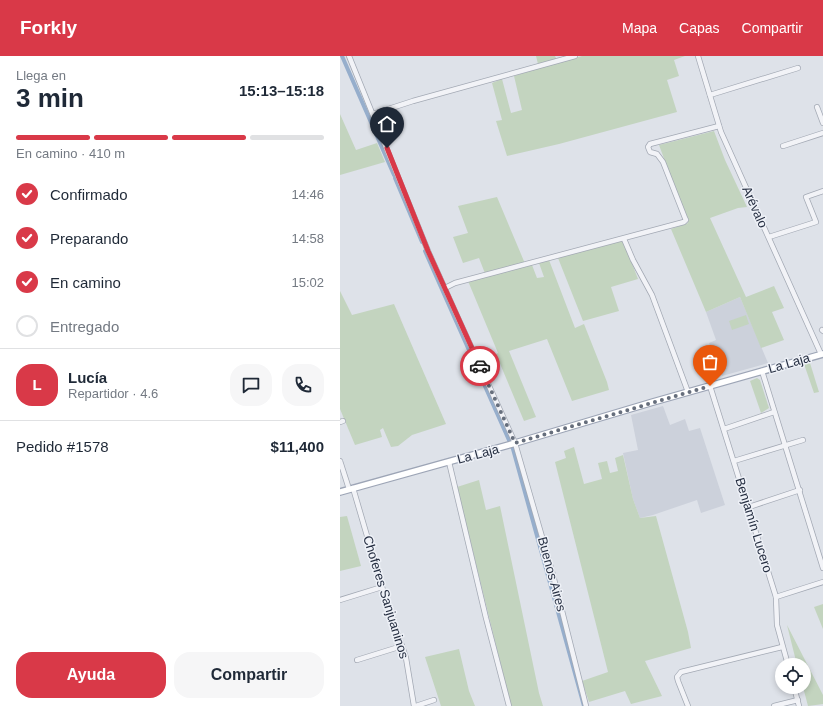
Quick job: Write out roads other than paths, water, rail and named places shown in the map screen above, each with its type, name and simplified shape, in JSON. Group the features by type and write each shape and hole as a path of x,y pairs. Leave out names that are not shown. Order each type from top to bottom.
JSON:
{"main road":[{"name":"La Laja","path":"340,492 513,444 822,354"}],"street":[{"name":"Buenos Aires","path":"350,56 428,251 513,444 553,574 586,706"},
{"path":"374,114 413,101 575,56"},
{"name":"Arévalo","path":"698,56 719,126 822,354"},
{"path":"710,95 798,68"},
{"path":"817,107 823,123"},
{"path":"445,288 456,283 684,222 686,220 660,157 657,154 650,152 648,147 650,144 719,126"},
{"path":"783,146 823,133"},
{"path":"769,238 816,222 806,197 823,192"},
{"path":"624,239 632,260 652,295 688,392"},
{"path":"762,371 823,568"},
{"name":"Benjamín Lucero","path":"710,386 776,597 777,625 786,658"},
{"path":"724,429 774,412"},
{"path":"734,461 803,440"},
{"name":"Choferes Sanjuaninos","path":"340,461 351,489 402,646 409,669 415,706"},
{"path":"449,462 486,618 509,706"},
{"path":"749,507 800,490"},
{"path":"776,597 823,582"},
{"path":"340,600 382,587"},
{"path":"357,660 402,646"},
{"path":"688,706 678,681 679,674 681,672 782,646"},
{"path":"796,694 799,706"},
{"path":"415,706 434,700"},
{"path":"774,706 798,700"}],"waterway":[{"path":"342,56 394,175"},
{"path":"395,178 422,242"},
{"path":"425,251 513,449 584,706"}]}
